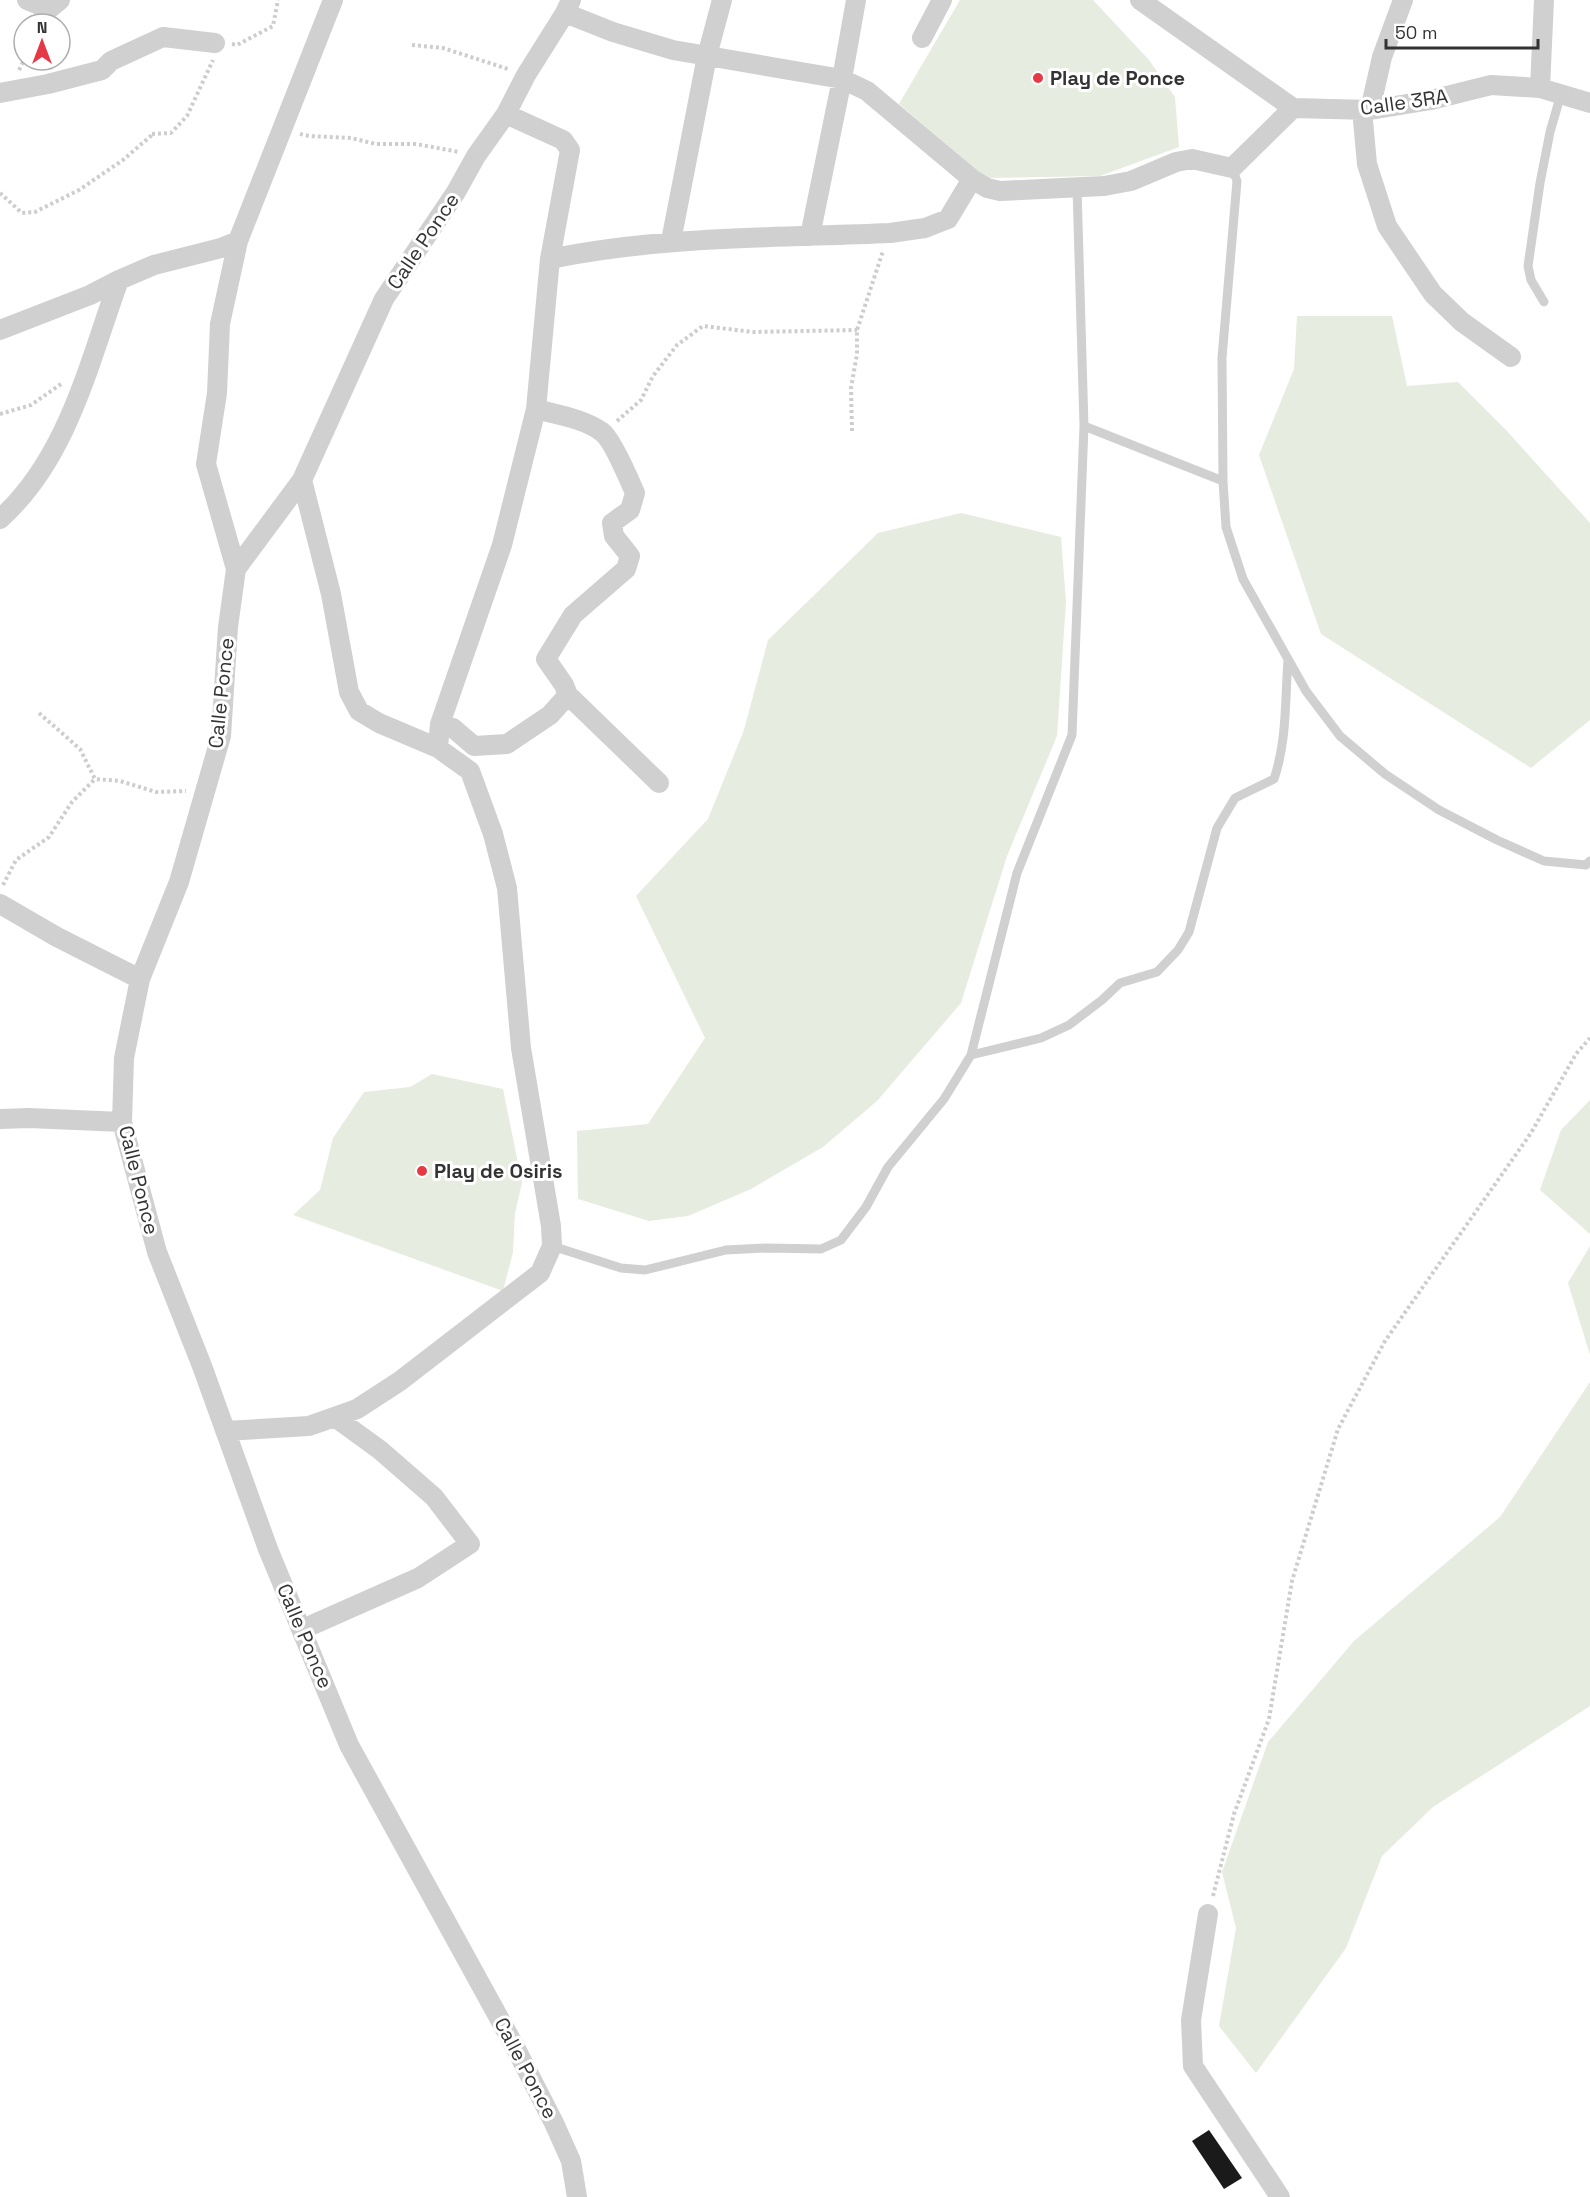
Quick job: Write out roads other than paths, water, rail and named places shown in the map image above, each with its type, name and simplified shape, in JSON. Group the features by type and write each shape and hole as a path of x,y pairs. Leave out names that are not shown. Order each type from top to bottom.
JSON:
{"street":[{"path":"27,0 49,9 60,0"},
{"path":"236,569 206,464 217,393 220,324 238,241 333,0"},
{"path":"671,241 707,56 722,0"},
{"path":"810,236 842,79 855,0"},
{"path":"922,38 942,0"},
{"path":"568,7 613,32 673,50 842,79 867,91 972,179 987,188 1000,191 1077,188 1131,182 1176,162 1192,159 1232,168 1293,108 1140,0"},
{"path":"1403,0 1366,110 1366,164 1387,226 1434,294 1462,322 1511,357"},
{"path":"1540,88 1544,0"},
{"name":"Calle Ponce","path":"568,7 526,75 506,114 476,156 456,192 384,299 302,480 236,569 228,627 221,736 179,882 140,979 124,1058 122,1122 157,1252 268,1549 349,1745 554,2122 571,2161 577,2197"},
{"path":"0,93 102,70 111,60 162,37 215,43"},
{"name":"Calle 3RA","path":"1293,108 1366,110 1431,100 1491,85 1540,88 1590,103"},
{"path":"438,748 440,724 502,545 536,409 550,259 570,150 563,140 506,114"},
{"path":"550,259 600,249 671,241 890,233 925,228 948,219 972,179"},
{"path":"0,330 90,295 154,265 221,248 238,241"},
{"path":"0,519 19,501 52,453 70,417 119,280"},
{"path":"536,409 574,419 603,432 635,493 630,510 612,523 614,536 630,556 626,569 573,615 546,659 564,685 568,695 659,783"},
{"path":"225,1431 309,1426 357,1409 400,1381 540,1273 552,1246 551,1226 521,1047 507,888 493,834 470,771 438,748 359,711 349,692 331,594 302,480"},
{"path":"440,724 453,728 474,746 507,744 550,715 568,695"},
{"path":"0,904 57,937 140,979"},
{"path":"0,1119 122,1122"},
{"path":"303,1629 418,1578 470,1544 434,1497 380,1450 336,1418"},
{"path":"1208,1914 1191,2020 1193,2066 1280,2197"}],"lane":[{"path":"1544,302 1531,280 1528,266 1540,183 1550,132 1561,94"},
{"path":"1232,168 1237,182 1222,358 1223,482 1226,527 1244,579 1306,691 1340,736 1385,774 1439,810 1544,861 1586,865 1590,861"},
{"path":"552,1246 621,1268 645,1270 726,1250 821,1249 841,1240 866,1207 888,1167 944,1099 971,1055 1017,873 1072,735 1084,426 1077,188"},
{"path":"1084,426 1223,482"},
{"path":"971,1055 1041,1038 1069,1025 1120,983 1157,972 1178,950 1189,932 1217,828 1235,798 1274,779 1282,749 1288,657"}],"place":[{"name":"Play de Ponce","path":"1038,78"},
{"name":"Play de Osiris","path":"422,1171"}]}
